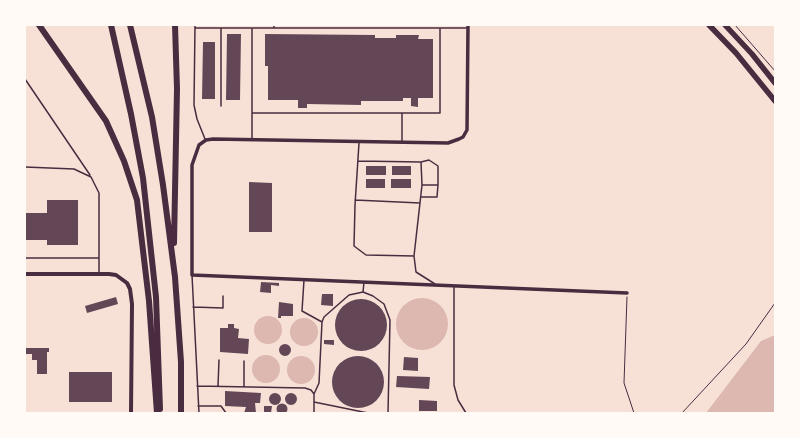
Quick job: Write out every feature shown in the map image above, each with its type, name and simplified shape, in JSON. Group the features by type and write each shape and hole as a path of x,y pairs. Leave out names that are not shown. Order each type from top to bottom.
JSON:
{"highway":[{"path":"39,25 106,121 121,154 137,200 149,301 158,413"},
{"path":"111,25 131,114 143,178 156,297 158,413"},
{"path":"130,25 152,117 163,185 175,277"},
{"path":"176,25 177,89 173,216 175,277 181,362 181,413"}],"main road":[{"path":"709,25 736,53 775,101"},
{"path":"725,25 752,54 775,83"}],"street":[{"path":"468,26 466,133 463,137 448,143 252,139 206,140 199,145 192,164 192,275 628,293"},
{"path":"25,274 116,275 127,284 132,304 131,413"}],"lane":[{"path":"195,25 194,105 198,123 206,140"},
{"path":"195,28 440,28 468,26"},
{"path":"221,28 221,106"},
{"path":"252,28 252,139"},
{"path":"252,114 440,113 440,28"},
{"path":"25,79 92,177 99,193 99,274"},
{"path":"402,113 402,141"},
{"path":"359,141 354,246 366,255 414,256"},
{"path":"358,161 421,162 429,160 438,166 437,197 421,197"},
{"path":"421,162 422,185 414,256 416,272 436,285"},
{"path":"25,167 74,169 92,177"},
{"path":"422,185 438,185"},
{"path":"355,200 420,203"},
{"path":"25,258 99,258"},
{"path":"192,275 199,413"},
{"path":"304,280 302,310 322,322"},
{"path":"363,292 364,282"},
{"path":"454,286 454,385 458,400 466,413"},
{"path":"314,413 314,394 319,382 322,322 324,317 349,295 363,292 373,296 384,304 390,320 388,413"},
{"path":"193,308 223,308 223,296"},
{"path":"218,386 219,360"},
{"path":"244,361 244,387"},
{"path":"197,386 299,387 311,390 314,394"},
{"path":"314,402 368,413"},
{"path":"198,406 221,406 226,413"}],"path":[{"path":"735,25 775,71"},
{"path":"628,293 624,383 634,413"},
{"path":"682,413 746,344 775,303"}],"shaded area":[{"path":"417,298 427,298 436,302 444,310 448,319 448,329 444,338 436,346 427,350 417,350 408,346 400,338 396,329 396,319 400,310 408,302"},
{"path":"268,316 278,320 282,330 278,340 268,344 258,340 254,330 258,320"},
{"path":"304,318 314,322 318,332 314,342 304,346 294,342 290,332 294,322"},
{"path":"775,335 775,411 773,413 706,413 761,341"},
{"path":"266,355 276,359 280,369 276,379 266,383 256,379 252,369 256,359"},
{"path":"301,356 311,360 315,370 311,380 301,384 291,380 287,370 291,360"}],"building":[{"path":"227,34 241,34 240,100 226,100"},
{"path":"265,34 375,35 375,38 396,38 396,35 419,35 418,39 433,39 433,98 418,98 418,107 411,106 411,98 403,98 403,101 361,101 361,105 307,104 307,108 298,108 298,100 268,100 268,66 265,66"},
{"path":"203,42 215,42 215,99 202,99"},
{"path":"366,166 386,166 386,175 366,175"},
{"path":"392,166 411,166 411,175 392,175"},
{"path":"366,179 385,179 385,188 366,188"},
{"path":"391,179 411,179 411,188 391,188"},
{"path":"249,182 272,183 272,232 249,232"},
{"path":"47,200 78,200 78,245 47,245 47,240 25,240 25,213 47,213"},
{"path":"261,282 279,283 279,286 271,285 271,293 260,292"},
{"path":"322,294 333,294 333,306 321,305"},
{"path":"116,297 118,304 87,313 85,306"},
{"path":"361,299 375,303 383,311 387,325 383,339 375,347 361,351 347,347 339,339 335,325 339,311 347,303"},
{"path":"279,302 293,304 293,316 281,316 281,318 278,318"},
{"path":"228,324 234,324 234,328 239,329 238,338 249,339 248,354 220,352 220,328 228,328"},
{"path":"324,340 334,340 334,345 324,344"},
{"path":"283,344 287,344 291,350 287,356 283,356 279,352 279,348"},
{"path":"25,348 49,348 49,352 47,352 47,374 37,374 37,360 32,360 32,354 25,354"},
{"path":"353,356 363,356 372,360 380,368 384,377 384,387 380,396 372,404 363,408 353,408 344,404 336,396 332,387 332,377 336,368 344,360"},
{"path":"404,357 418,358 418,371 403,370"},
{"path":"69,372 112,372 112,402 69,402"},
{"path":"397,376 430,377 429,389 396,387"},
{"path":"225,391 261,393 260,403 255,403 256,413 244,413 246,407 225,406"},
{"path":"273,393 277,393 281,399 277,405 273,405 269,401 269,397"},
{"path":"289,393 293,393 297,399 293,405 289,405 285,401 285,397"},
{"path":"419,400 437,401 437,411 419,411"},
{"path":"282,403 286,405 288,409 286,413 282,415 278,413 276,409 278,405"},
{"path":"264,406 272,406 271,413 264,413"}]}
